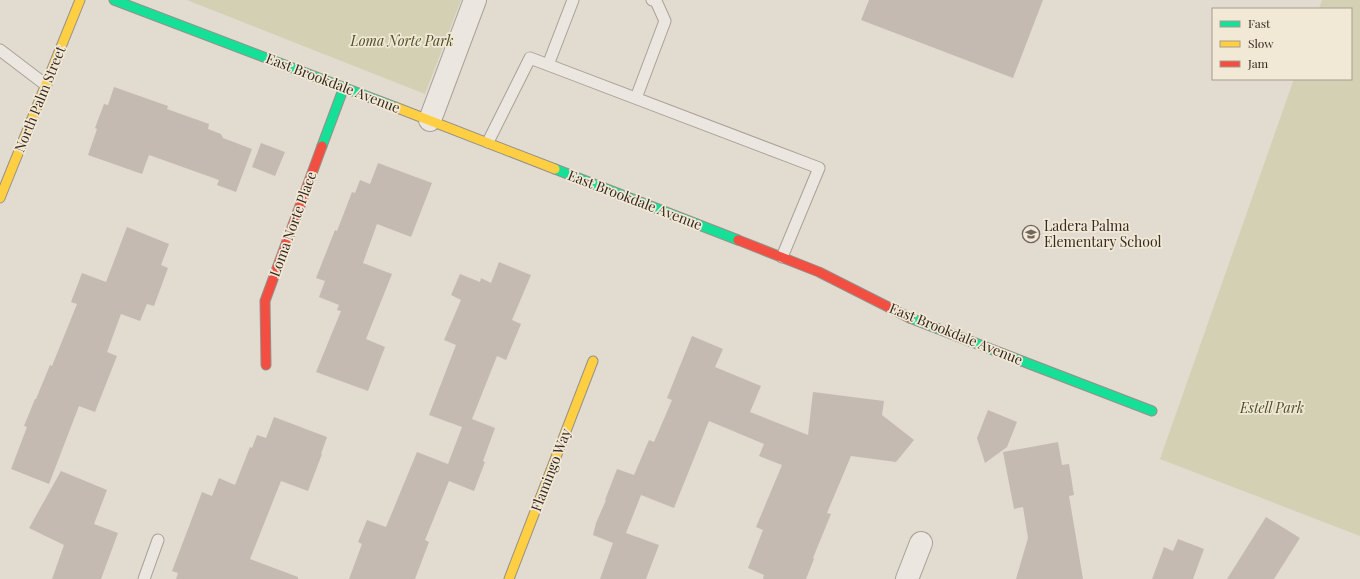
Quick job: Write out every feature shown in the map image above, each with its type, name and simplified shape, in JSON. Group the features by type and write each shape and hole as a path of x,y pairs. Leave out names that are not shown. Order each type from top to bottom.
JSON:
{"street":[{"name":"North Palm Street","path":"0,198 80,0"},
{"name":"East Brookdale Avenue","path":"114,0 488,142 782,257 819,272 912,319 1152,411"},
{"path":"430,120 475,0"},
{"name":"Loma Norte Place","path":"266,365 265,301 344,87"},
{"name":"Flamingo Way","path":"509,579 593,361"},
{"path":"907,579 920,544"}],"lane":[{"path":"548,65 573,0"},
{"path":"636,98 665,21 656,1 652,0"},
{"path":"0,50 46,85"},
{"path":"488,142 530,58 819,168 782,257"},
{"path":"144,579 158,540"}],"green space":[{"name":"Loma Norte Park","path":"187,0 461,0 425,94"},
{"name":"Estell Park","path":"1322,0 1360,0 1360,536 1160,459 1294,80 1352,80 1352,8 1319,8"}],"building":[{"path":"869,0 1043,0 1013,78 861,20"},
{"path":"114,87 168,106 167,109 209,124 208,129 221,134 223,138 252,149 236,192 217,185 219,180 149,155 142,174 88,155 97,129 95,128 104,104 108,105"},
{"path":"261,143 285,152 275,176 252,167"},
{"path":"378,163 432,183 411,237 377,224 363,263 392,274 366,339 385,347 368,391 316,372 341,311 337,310 339,305 319,297 325,281 316,278 335,230 337,231 352,192 355,193 360,180 370,184"},
{"path":"127,227 169,244 161,265 168,268 154,306 147,304 140,321 121,314 107,352 117,356 95,412 79,406 49,484 11,469 27,427 24,426 50,365 52,366 77,304 71,302 82,273 106,282"},
{"path":"499,262 531,275 512,320 521,324 506,360 497,356 472,419 495,428 483,461 485,462 474,491 449,481 425,540 429,542 415,579 349,579 362,544 358,542 367,520 386,527 417,452 448,464 462,427 429,415 456,345 444,340 461,300 451,295 460,274 480,282 481,278 491,283"},
{"path":"692,336 723,349 715,367 761,386 750,412 808,435 813,392 884,401 882,415 914,440 896,462 851,456 827,513 831,514 806,579 763,579 764,575 748,568 763,530 756,527 782,465 759,456 764,444 709,421 674,508 641,495 626,533 659,545 646,579 600,579 613,543 593,535 596,523 617,469 634,475 649,440 654,442 672,400 667,398"},
{"path":"988,410 1017,422 1007,447 985,463 977,438"},
{"path":"274,417 327,437 308,491 281,481 250,559 298,577 298,579 176,579 178,573 172,571 202,492 212,496 219,478 235,485 250,447 252,448 257,435 266,438"},
{"path":"1058,442 1062,465 1069,464 1074,495 1069,496 1083,579 1016,579 1028,538 1023,507 1014,509 1003,452"},
{"path":"61,471 107,490 94,524 118,533 101,579 52,579 64,545 29,528"},
{"path":"1266,517 1300,538 1274,579 1227,579"},
{"path":"1178,539 1204,549 1193,579 1152,579 1164,547 1173,551"}],"traffic: fast":[{"path":"114,0 395,107"},
{"path":"322,146 344,87"},
{"path":"555,169 738,240"},
{"path":"910,318 1152,411"}],"traffic: slow":[{"path":"0,198 80,0"},
{"path":"395,107 555,169"},
{"path":"509,579 593,361"}],"traffic: jam":[{"path":"266,365 265,301 322,146"},
{"path":"738,240 819,272 910,318"}],"place":[{"name":"Ladera Palma Elementary School","path":"1031,234"}]}
